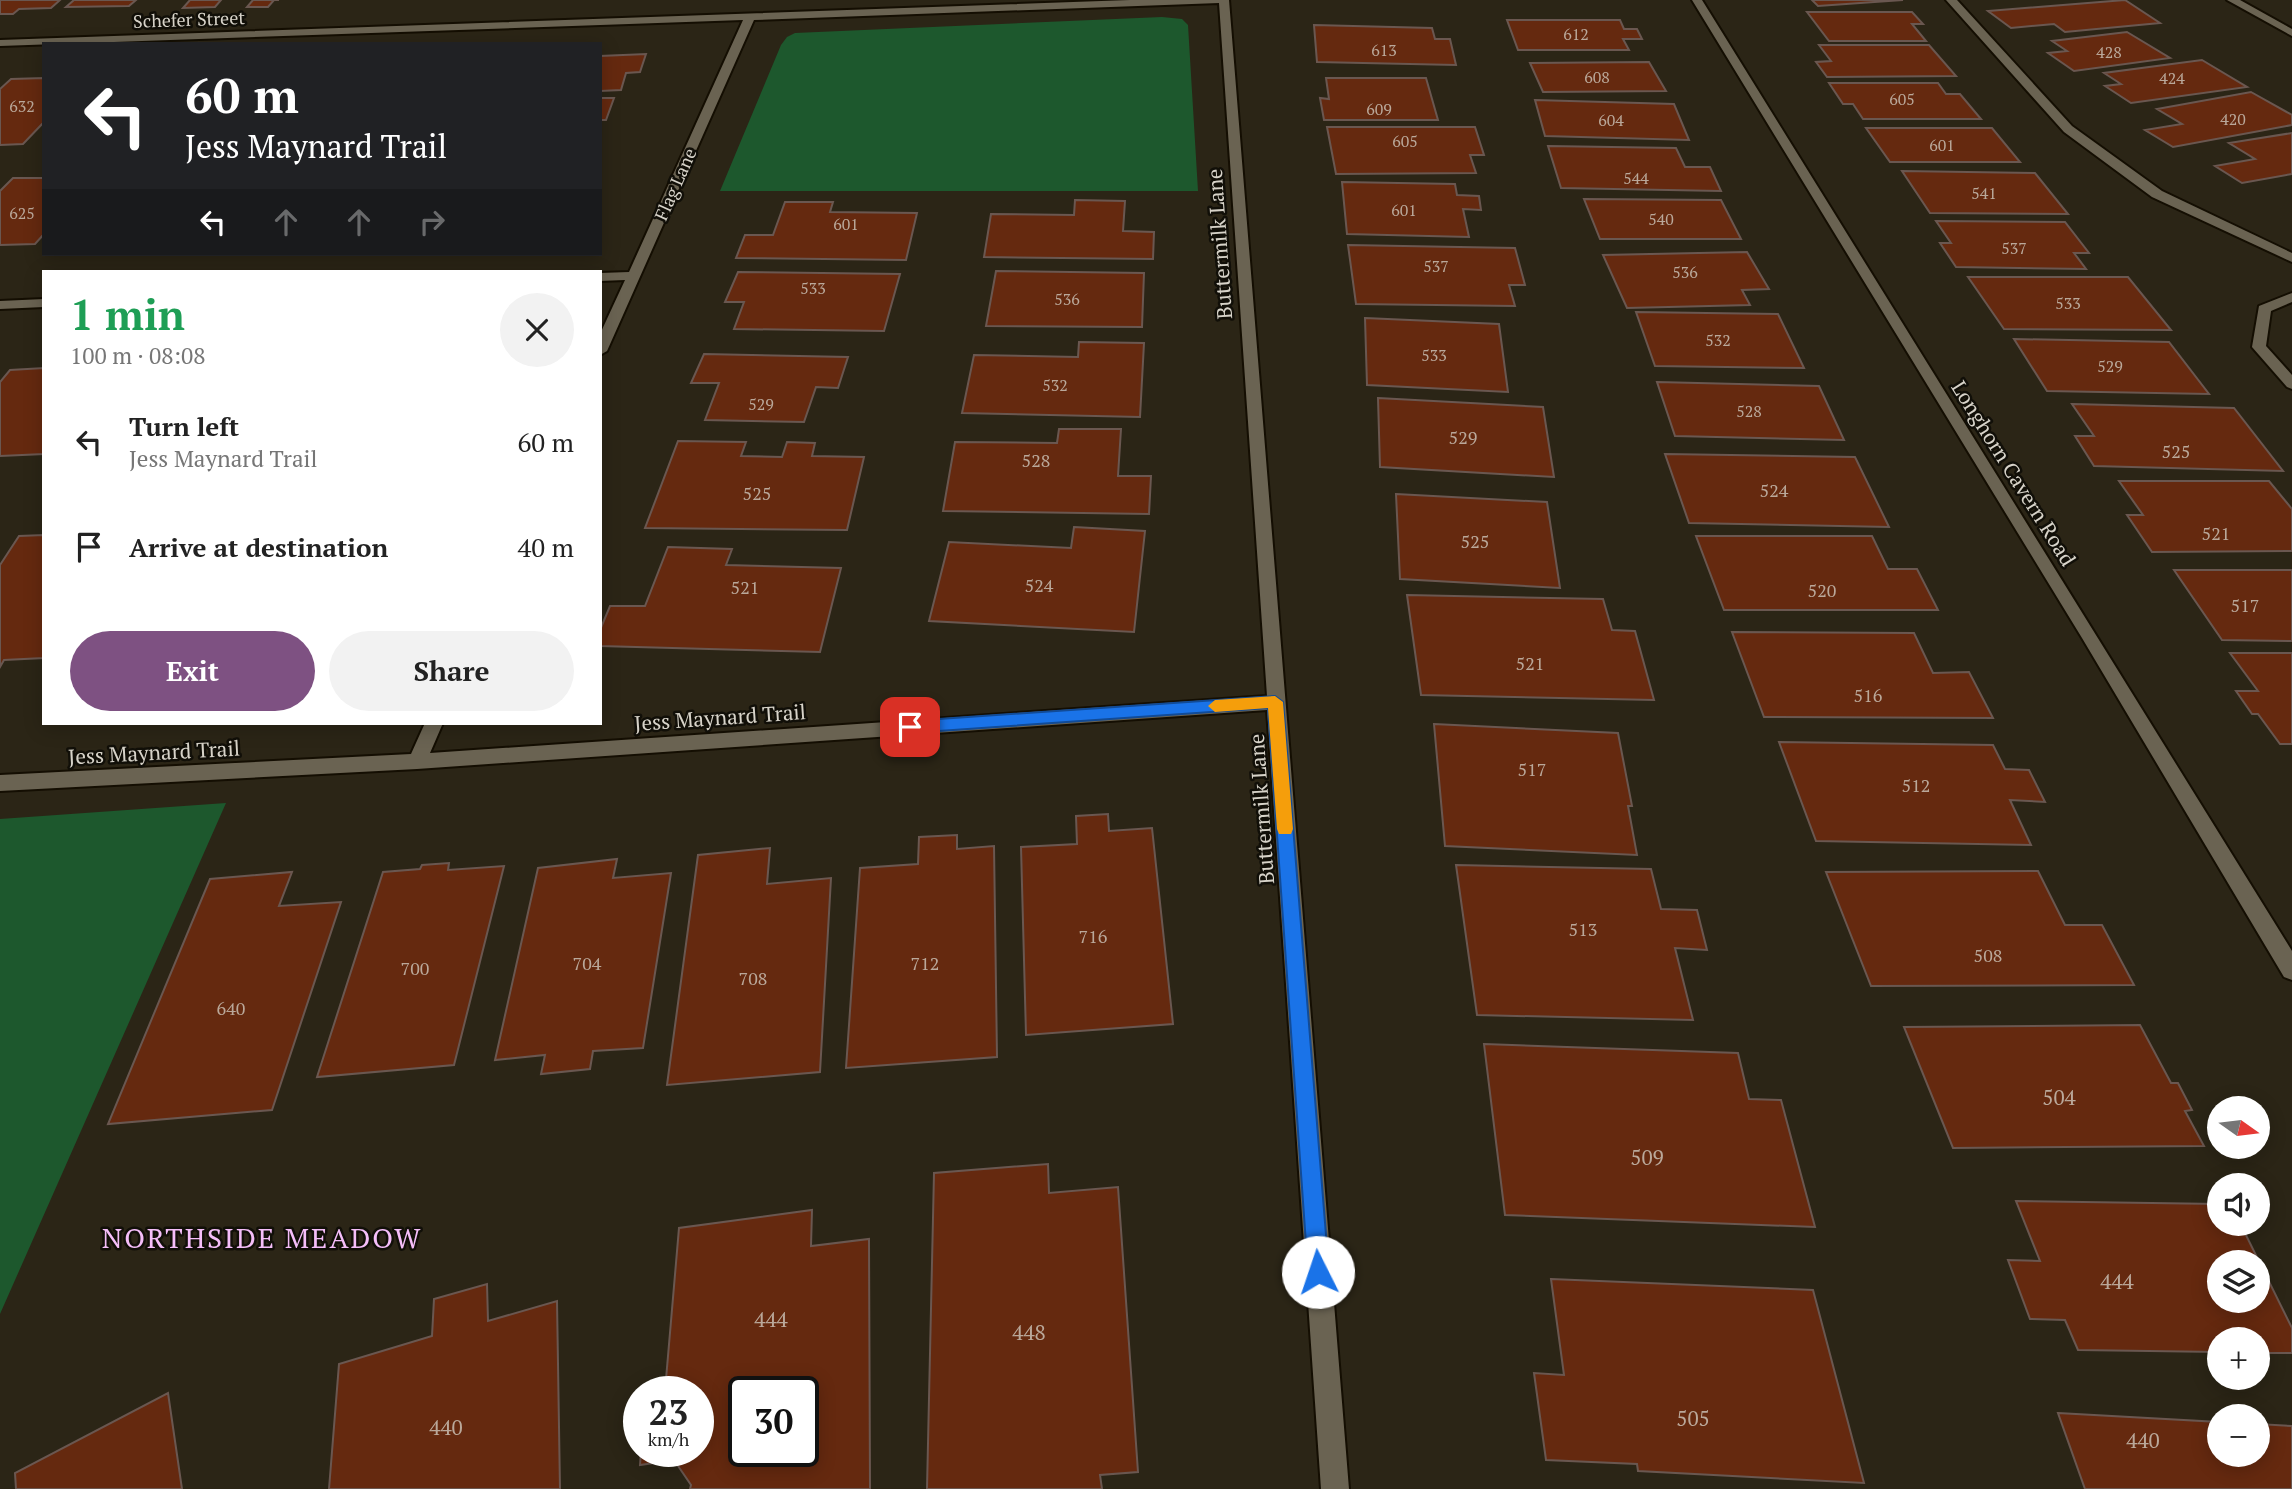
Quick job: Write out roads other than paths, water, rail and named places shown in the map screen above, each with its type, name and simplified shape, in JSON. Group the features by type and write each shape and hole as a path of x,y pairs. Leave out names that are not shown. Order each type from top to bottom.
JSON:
{"street":[{"name":"Schefer Street","path":"0,43 1222,0"},
{"name":"Buttermilk Lane","path":"1222,0 1335,1489"},
{"name":"Longhorn Cavern Road","path":"1698,0 2081,621 2292,970"},
{"path":"1951,0 2068,129 2157,194 2292,258"},
{"path":"2232,0 2292,33"},
{"name":"Flag Lane","path":"602,347 750,17"},
{"path":"602,277 634,276"},
{"path":"2292,298 2264,309 2259,347 2292,384"},
{"path":"0,305 42,303"},
{"name":"Jess Maynard Trail","path":"0,783 417,761 1275,702"},
{"path":"417,761 433,725"}],"district":[{"name":"NORTHSIDE MEADOW","path":"262,1237"}]}
